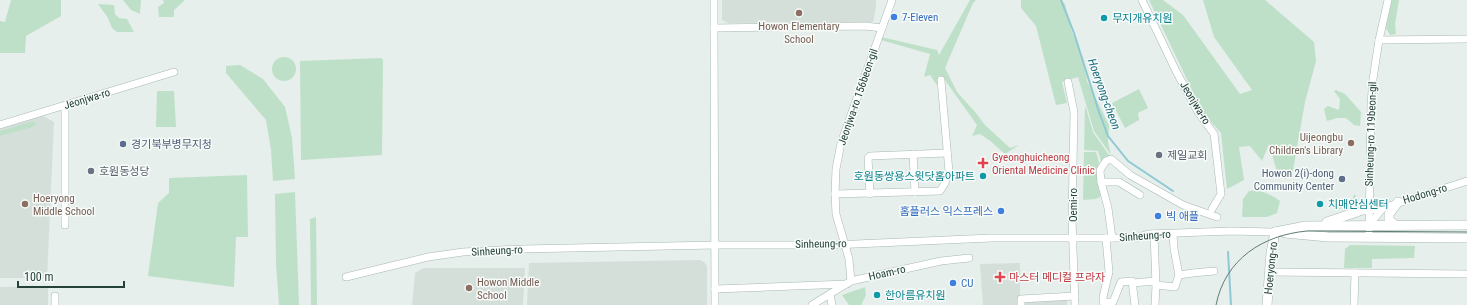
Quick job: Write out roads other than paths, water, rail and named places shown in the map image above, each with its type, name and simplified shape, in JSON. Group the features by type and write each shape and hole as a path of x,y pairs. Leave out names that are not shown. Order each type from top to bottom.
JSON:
{"street":[{"path":"714,0 715,305"},
{"name":"Jeonjwa-ro 156beon-gil","path":"849,283 848,259 836,214 836,169 841,143 892,0"},
{"name":"Jeonjwa-ro","path":"1142,0 1176,71 1198,112 1214,134 1221,194 1212,209"},
{"name":"Sinheung-ro 119beon-gil","path":"1369,237 1371,104 1373,79 1379,40 1388,0"},
{"path":"714,28 865,26 882,28"},
{"path":"1379,40 1467,39"},
{"name":"Jeonjwa-ro","path":"0,125 174,72"},
{"path":"835,194 940,191 949,172 941,80"},
{"name":"Oemi-ro","path":"1068,82 1074,112 1073,238 1075,305"},
{"path":"65,106 65,225"},
{"path":"870,194 868,158 870,156 947,153"},
{"path":"913,154 915,192"},
{"path":"1173,234 1178,276 1175,287 1156,283 1133,283 1132,281 1121,282 1113,302 1104,304 1103,297 1109,272 1109,238 1108,208 1101,182 1100,170 1106,161 1111,159 1130,175 1183,205 1217,217"},
{"name":"Hodong-ro","path":"1357,212 1383,208 1467,181"},
{"path":"1101,182 1119,182 1140,195"},
{"name":"Sinheung-ro 119beon-gil","path":"1357,212 1363,208 1369,197"},
{"path":"1395,225 1389,220 1388,214 1398,202"},
{"name":"Hodong-ro","path":"1369,225 1383,208"},
{"path":"1275,232 1329,221 1357,212"},
{"path":"1306,226 1467,225"},
{"name":"Sinheung-ro","path":"346,277 428,257 463,252 584,247 845,244 991,238 1136,238 1154,234 1232,231 1275,232"},
{"path":"1275,232 1328,237 1467,238"},
{"name":"Hoeryong-ro","path":"1267,305 1271,253 1275,232"},
{"path":"1154,234 1156,283 1155,305"},
{"name":"Hoam-ro","path":"812,305 849,283 941,261 969,258"},
{"path":"1178,276 1214,271"},
{"path":"1270,272 1467,274"},
{"path":"1354,305 1355,273"},
{"path":"715,289 849,283"},
{"path":"1133,283 1135,305"},
{"path":"830,294 832,305"},
{"path":"55,296 55,305"},
{"path":"1021,305 1021,299 1075,296"}],"waterway":[{"name":"Hoeryong-cheon","path":"1061,0 1074,33 1108,136 1128,161 1173,191"},
{"path":"1228,252 1231,305"}],"tram line":[{"path":"1216,305 1221,289 1237,262 1248,252 1261,244 1291,233 1307,231 1467,232"}],"place":[{"name":"Howon Elementary School","path":"799,13"},
{"name":"7-Eleven","path":"894,17"},
{"name":"무지개유치원","path":"1104,18"},
{"name":"Uijeongbu Children's Library","path":"1351,143"},
{"name":"경기북부병무지청","path":"123,144"},
{"name":"제일교회","path":"1159,155"},
{"name":"Gyeonghuicheong Oriental Medicine Clinic","path":"983,163"},
{"name":"호원동성당","path":"91,171"},
{"name":"호원동쌍용스윗닷홈아파트","path":"983,176"},
{"name":"Howon 2(i)-dong Community Center","path":"1342,179"},
{"name":"Hoeryong Middle School","path":"25,204"},
{"name":"치매안심센터","path":"1320,204"},
{"name":"홈플러스 익스프레스","path":"1001,211"},
{"name":"빅 애플","path":"1158,216"},
{"name":"마스터 메디컬 프라자","path":"1000,277"},
{"name":"CU","path":"953,283"},
{"name":"Howon Middle School","path":"469,288"},
{"name":"한아름유치원","path":"877,295"}]}
